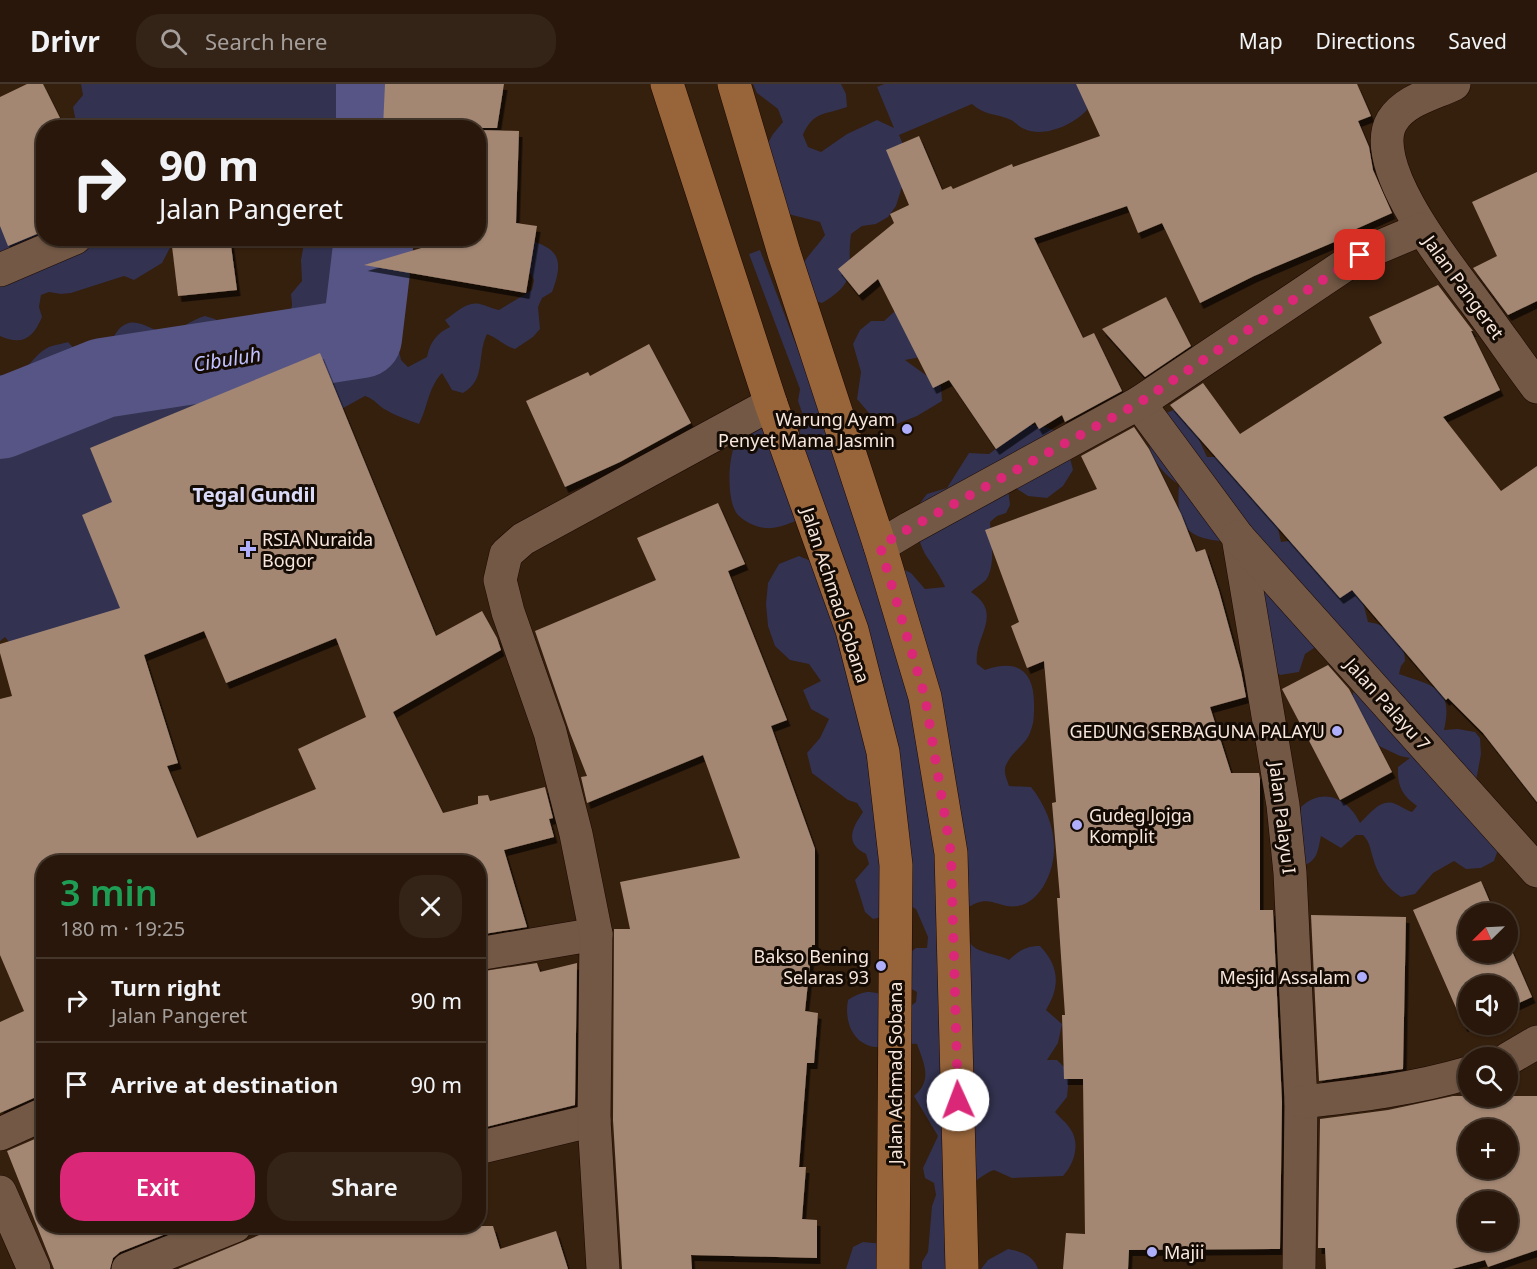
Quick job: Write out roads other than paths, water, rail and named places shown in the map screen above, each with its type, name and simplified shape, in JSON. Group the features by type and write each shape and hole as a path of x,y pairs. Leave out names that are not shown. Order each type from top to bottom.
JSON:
{"main road":[{"name":"Jalan Achmad Sobana","path":"667,84 771,404 852,630 883,752 896,865 893,1269"},
{"path":"734,84 784,254 880,546 925,697 951,853 963,1269"},
{"path":"888,796 940,792"}],"street":[{"path":"1422,230 1401,191 1391,164 1388,133 1392,122 1406,105 1454,84"},
{"name":"Jalan Pangeret","path":"880,546 1139,403 1360,255 1422,230 1537,387"},
{"path":"0,270 56,246"},
{"name":"Jalan Palayu I","path":"1139,403 1238,537 1283,805 1290,873 1301,1102 1299,1269"},
{"path":"603,1269 594,1120 596,934 576,834 550,732 508,612 500,579 506,554 523,539 771,404"},
{"name":"Jalan Palayu 7","path":"1238,537 1537,871"},
{"path":"486,953 596,934"},
{"path":"1518,1053 1537,1042"},
{"path":"1301,1102 1352,1096 1458,1076"},
{"path":"0,1134 36,1118"},
{"path":"486,1146 594,1120"},
{"path":"0,1192 34,1269"},
{"path":"128,1269 218,1233"}],"waterway":[{"name":"Cibuluh","path":"376,84 376,120"},
{"name":"Cibuluh","path":"0,419 103,378 362,338 373,246"}],"place":[{"name":"Warung Ayam Penyet Mama Jasmin","path":"907,429"},
{"name":"RSIA Nuraida Bogor","path":"248,549"},
{"name":"GEDUNG SERBAGUNA PALAYU","path":"1337,731"},
{"name":"Gudeg Jojga Komplit","path":"1077,825"},
{"name":"Bakso Bening Selaras 93","path":"881,966"},
{"name":"Mesjid Assalam","path":"1362,977"},
{"name":"Majii","path":"1152,1252"}],"district":[{"name":"Tegal Gundil","path":"254,494"}]}
